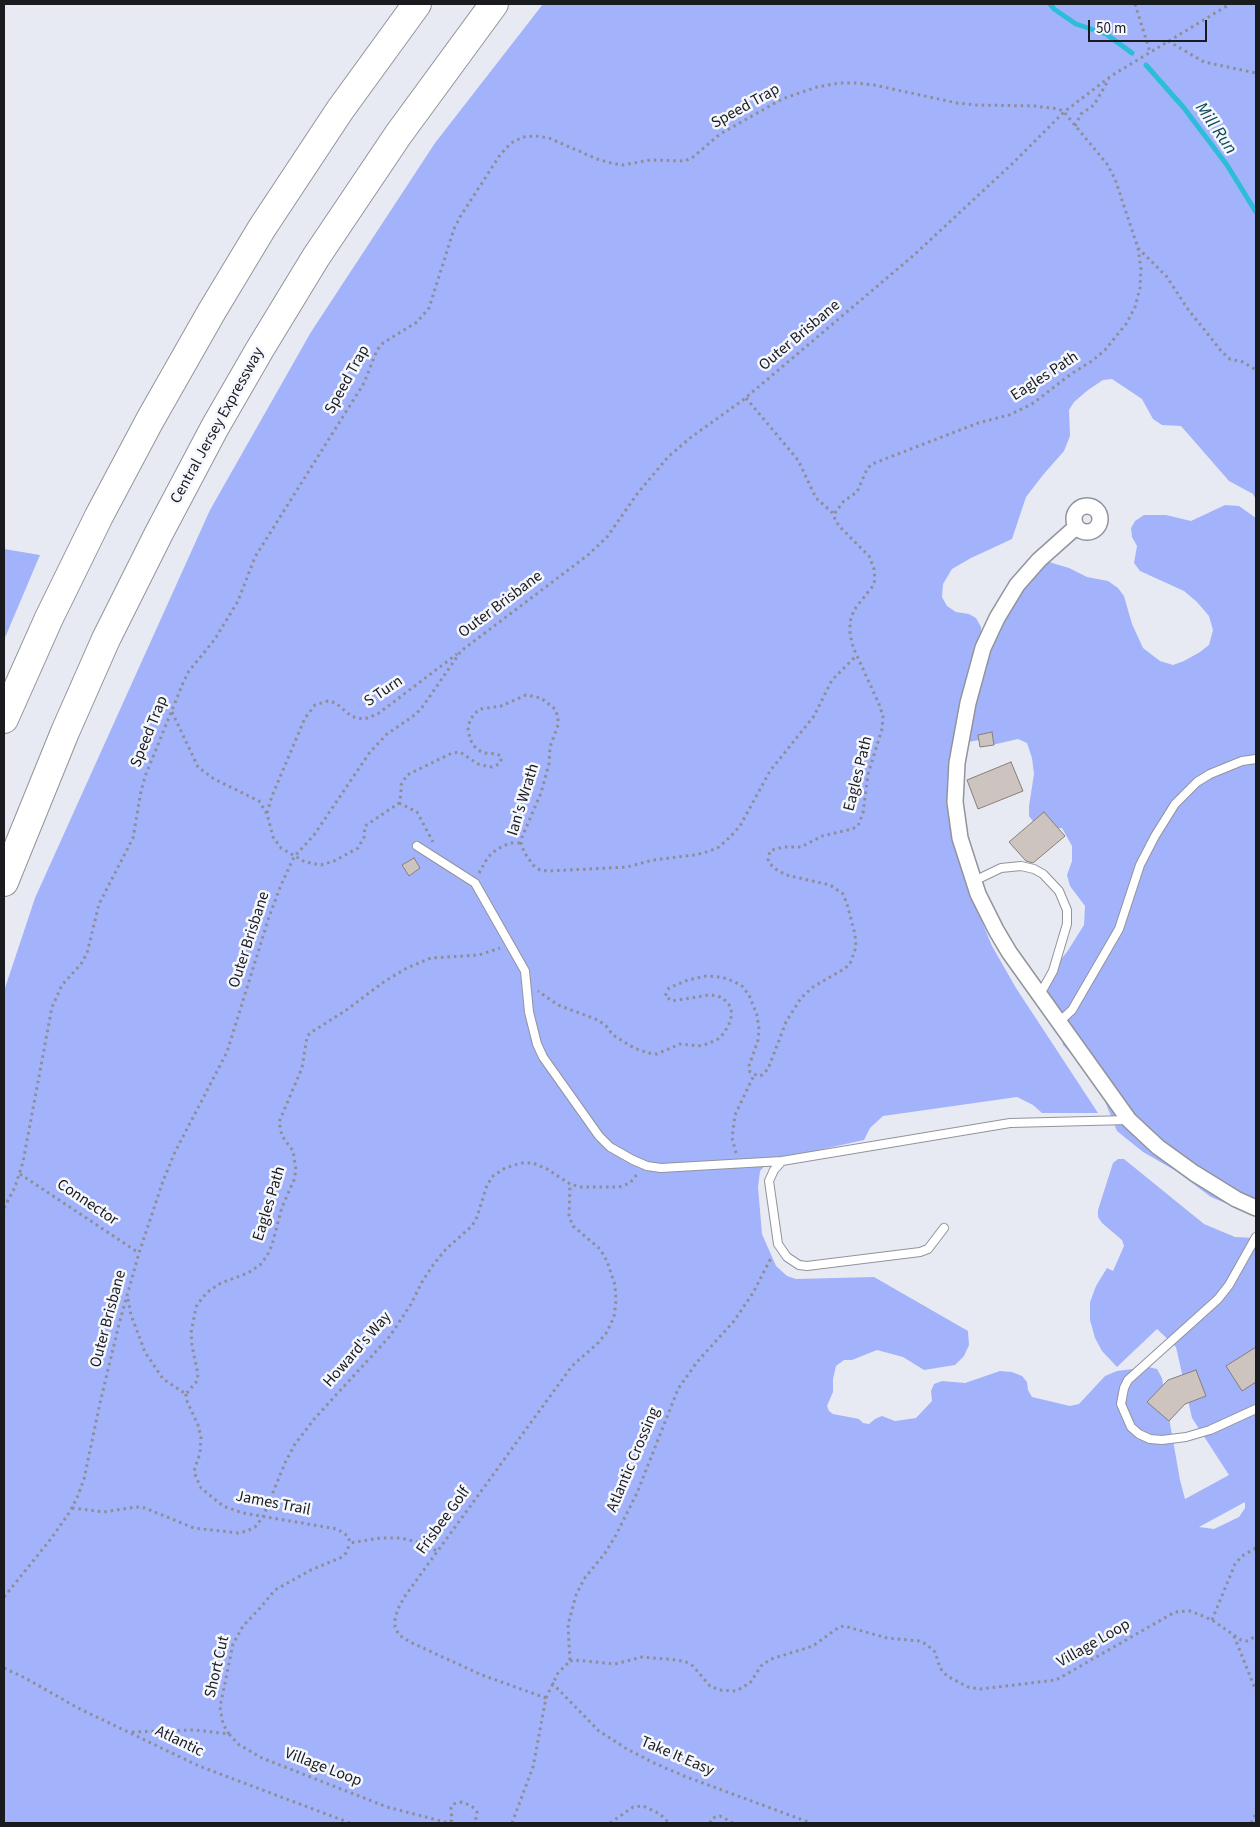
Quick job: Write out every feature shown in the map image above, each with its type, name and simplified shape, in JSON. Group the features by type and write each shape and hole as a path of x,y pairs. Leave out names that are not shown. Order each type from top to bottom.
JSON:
{"highway":[{"path":"4,720 49,618 99,516 150,420 212,311 262,228 340,110 417,4"},
{"name":"Central Jersey Expressway","path":"4,882 64,732 106,639 215,427 316,257 398,135 494,4"}],"street":[{"path":"1076,527 1039,560 1017,585 997,618 983,648 968,703 960,743 955,784 960,838 974,881 1000,938 1058,1023 1129,1120 1158,1147 1188,1169 1236,1199 1256,1208"}],"lane":[{"path":"1058,1023 1072,1010 1118,929 1140,865 1175,804 1197,782 1210,774 1242,761 1256,759"},
{"path":"417,846 475,883 523,966 533,1031 548,1066 599,1136 620,1154 642,1164 660,1168 782,1161 1010,1123 1129,1120"},
{"path":"974,881 1001,868 1021,866 1034,869 1043,874 1059,891 1067,910 1067,924 1052,971 1039,996"},
{"path":"782,1161 777,1165 769,1181 778,1244 781,1251 792,1262 807,1266 920,1252 928,1248 944,1228"},
{"path":"1256,1237 1229,1286 1218,1299 1128,1380 1124,1388 1121,1404 1131,1427 1139,1434 1150,1439 1162,1440 1186,1437 1210,1430 1256,1409"}],"path":[{"path":"1135,4 1150,52"},
{"name":"Outer Brisbane","path":"4,1597 50,1540 72,1508 84,1479 100,1403 127,1296 163,1181 175,1152 227,1052 269,917 294,857 314,834 370,752 387,734 420,709 461,651 588,556 607,537 637,494 668,457 690,438 746,398 914,255 1014,162 1064,112 1111,76 1230,4"},
{"path":"1168,41 1204,62 1256,73"},
{"path":"1075,126 1082,114 1094,105 1111,76"},
{"name":"Speed Trap","path":"4,1208 20,1174 52,1007 62,985 81,964 87,953 99,904 133,838 141,791 146,774 188,671 215,638 238,601 255,557 364,383 377,350 383,343 417,322 429,308 460,217 500,155 510,143 524,137 550,138 597,159 623,165 650,160 686,161 720,134 782,99 817,87 839,83 874,86 957,103 1035,106 1059,109 1064,112"},
{"name":"Eagles Path","path":"754,1075 762,1075 768,1069 786,1022 801,998 813,987 850,964 856,947 855,934 843,894 830,885 786,875 769,863 768,859 770,851 784,847 801,847 822,836 858,826 861,820 868,774 880,741 883,716 850,634 850,622 854,610 872,587 875,580 874,569 869,556 840,527 835,520 834,514 844,501 857,492 867,469 872,464 978,423 1009,415 1032,404 1105,350 1126,324 1135,307 1140,288 1141,270 1138,248 1115,179 1108,164 1064,112"},
{"path":"1138,248 1167,277 1187,308 1222,352 1230,359 1243,362 1256,370"},
{"path":"746,398 798,460 816,498 834,514"},
{"name":"S Turn","path":"267,814 269,804 305,718 315,705 328,701 336,703 351,716 364,719 370,717 379,713 461,651"},
{"name":"Ian's Wrath","path":"399,803 402,795 401,785 407,775 452,753 460,752 478,764 486,766 492,767 499,764 500,756 485,753 474,746 468,730 475,714 481,709 501,706 526,695 541,698 555,709 558,717 558,725 550,746 549,764 541,793 525,828 522,843 524,852 533,865 540,870 549,871 627,867 653,860 694,855 719,847 740,826 770,771 814,716 832,680 857,655"},
{"path":"171,712 198,767 214,779 255,797 263,804 276,843 294,857 312,864 321,865 334,861 358,848 364,837 365,826 399,803 417,812 439,854 448,866"},
{"path":"475,883 488,857 510,843 522,843"},
{"name":"Eagles Path","path":"186,1394 197,1381 198,1374 191,1333 196,1307 210,1290 221,1283 248,1273 260,1265 272,1245 282,1207 294,1180 296,1170 293,1151 282,1136 279,1122 302,1068 307,1038 310,1033 345,1011 385,981 408,968 432,958 479,956 510,944"},
{"path":"526,976 536,989 558,1005 598,1020 613,1035 634,1048 657,1054 680,1044 698,1046 718,1039 724,1033 732,1014 730,1006 724,999 718,996 709,995 672,1001 665,996 669,988 688,980 706,976 721,977 742,986 749,995 757,1015 759,1029 758,1040 749,1066 750,1072 754,1075 742,1099 733,1128 734,1148 742,1163"},
{"name":"Howard's Way","path":"72,1508 104,1512 136,1507 145,1508 194,1528 238,1533 256,1527 263,1516 282,1469 296,1444 316,1418 390,1336 433,1265 446,1249 472,1226 477,1218 487,1185 493,1176 505,1168 521,1163 533,1163 547,1169 570,1184 580,1187 619,1187 630,1183 638,1175 642,1164"},
{"name":"Connector","path":"20,1174 139,1253"},
{"name":"Frisbee Golf","path":"546,1698 482,1674 410,1642 400,1635 395,1626 399,1607 438,1551 572,1366 608,1332 614,1317 615,1285 607,1261 600,1249 573,1226 569,1216 570,1184"},
{"name":"Atlantic Crossing","path":"570,1661 568,1625 576,1595 584,1579 605,1553 616,1535 637,1493 678,1389 697,1362 734,1321 753,1293 778,1244"},
{"path":"127,1296 131,1315 145,1352 163,1379 186,1394"},
{"name":"James Trail","path":"186,1394 186,1399 201,1437 200,1453 194,1472 202,1488 212,1499 233,1510 337,1529 348,1536 350,1542"},
{"path":"350,1542 380,1538 401,1538 421,1543 438,1551"},
{"name":"Short Cut","path":"228,1734 223,1724 220,1707 234,1644 243,1626 275,1590 311,1570 340,1558 346,1553 350,1542"},
{"path":"1212,1620 1235,1564 1242,1556 1256,1548"},
{"name":"Village Loop","path":"570,1661 615,1664 642,1657 677,1660 693,1666 710,1686 718,1690 736,1691 750,1684 761,1666 771,1660 813,1646 839,1627 844,1626 887,1638 919,1641 935,1652 940,1668 947,1676 968,1687 994,1689 1063,1678 1175,1612 1190,1611 1212,1620 1234,1636"},
{"path":"1234,1636 1247,1641 1256,1636"},
{"path":"1234,1636 1256,1691"},
{"path":"512,1823 534,1767 546,1698 558,1673 570,1661"},
{"name":"Atlantic","path":"4,1668 78,1708 132,1732 199,1766 350,1823"},
{"name":"Take It Easy","path":"552,1683 600,1731 634,1752 684,1776 811,1823"},
{"path":"132,1732 194,1730 228,1734"},
{"name":"Village Loop","path":"228,1734 238,1744 262,1758 387,1806 450,1822 452,1820 451,1808 453,1804 462,1802 474,1808 477,1812 475,1823"},
{"path":"610,1823 633,1807 643,1806 660,1814 669,1823"},
{"path":"1251,1823 1256,1814"},
{"path":"710,1823 712,1818 720,1816 733,1823"}],"shaded area":[{"path":"543,4 1256,4 1256,500 1253,494 1229,481 1181,426 1162,425 1153,419 1142,399 1112,379 1103,380 1074,402 1069,410 1070,436 1064,451 1026,497 1012,539 952,569 943,584 942,597 947,606 956,612 969,614 976,618 981,627 982,636 966,682 951,762 952,832 959,861 992,946 1016,988 1098,1113 1042,1113 1033,1105 1017,1097 883,1116 870,1128 864,1140 769,1161 760,1171 758,1187 762,1234 776,1266 787,1276 796,1279 874,1277 968,1331 969,1345 964,1356 955,1365 924,1370 903,1357 877,1350 852,1360 844,1360 836,1366 833,1392 827,1406 833,1414 859,1419 863,1423 869,1424 882,1416 895,1421 916,1418 932,1401 931,1391 934,1384 942,1381 965,1383 1000,1371 1012,1372 1022,1376 1027,1382 1028,1390 1032,1397 1070,1406 1079,1404 1105,1376 1117,1371 1148,1367 1157,1369 1162,1378 1185,1499 1229,1475 1192,1418 1176,1347 1157,1329 1117,1367 1102,1351 1095,1338 1090,1320 1090,1302 1096,1286 1107,1268 1113,1271 1124,1246 1122,1240 1102,1223 1098,1217 1098,1210 1113,1163 1118,1159 1124,1159 1204,1224 1235,1237 1256,1238 1256,1823 4,1823 4,991 35,898 210,510 311,332 435,143","holes":["1245,1502 1245,1508 1239,1517 1214,1529 1199,1527"]},
{"path":"1225,505 1239,506 1256,518 1256,1216 1211,1197 1176,1171 1143,1152 1117,1131 1096,1079 1063,1045 1061,1030 1049,1021 1039,1000 1051,971 1067,952 1084,925 1085,906 1070,886 1067,875 1072,861 1072,846 1062,828 1047,829 1035,824 1029,816 1034,774 1032,758 1027,743 1018,739 992,745 979,740 968,742 965,707 990,642 1034,571 1049,562 1069,568 1087,577 1108,581 1118,588 1124,596 1132,624 1143,648 1160,661 1173,665 1200,652 1209,645 1213,630 1209,616 1184,591 1140,571 1134,563 1137,546 1132,537 1131,528 1135,521 1144,515 1166,515 1191,521"},
{"path":"4,549 40,555 4,640"}],"building":[{"path":"992,732 994,745 980,747 978,735"},
{"path":"1011,762 1023,791 978,809 967,780"},
{"path":"1044,812 1065,836 1033,863 1026,861 1009,842"},
{"path":"414,858 420,868 409,876 402,865"},
{"path":"1256,1347 1256,1382 1242,1391 1226,1366"},
{"path":"1196,1370 1206,1396 1185,1404 1169,1421 1147,1402 1168,1380"}],"waterway":[{"name":"Mill Run","path":"1050,4 1054,9 1076,24 1106,34 1132,53"},
{"name":"Mill Run","path":"1146,65 1184,108 1227,165 1256,212"}]}
